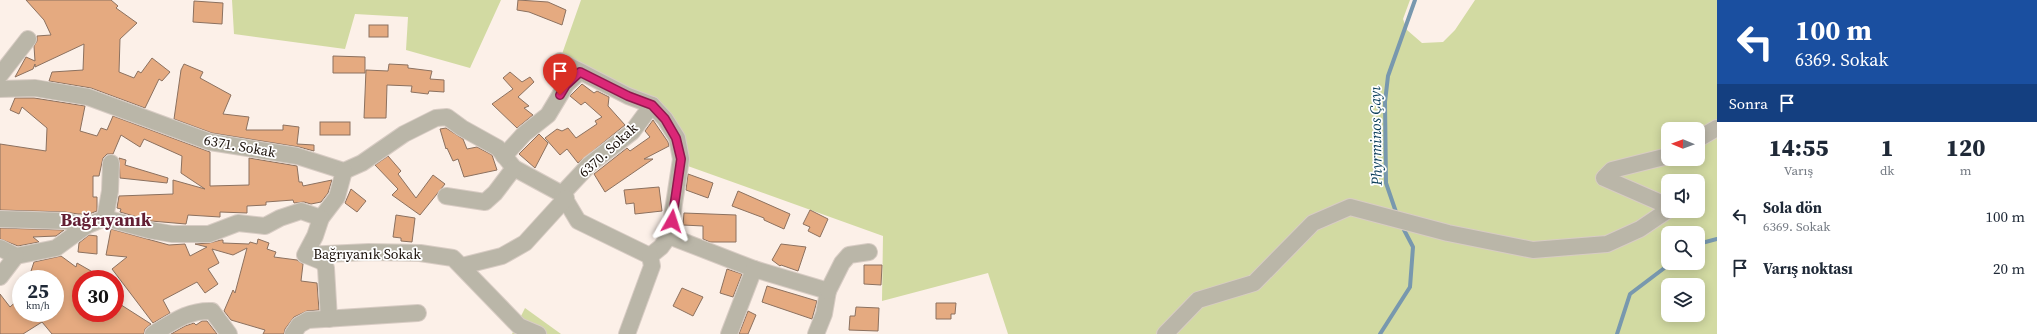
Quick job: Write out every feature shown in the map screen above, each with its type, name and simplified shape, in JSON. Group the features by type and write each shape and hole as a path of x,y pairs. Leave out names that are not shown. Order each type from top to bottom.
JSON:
{"street":[{"path":"0,75 28,38"},
{"path":"560,61 628,96 652,105 665,119 676,138 681,159 669,236 661,247 650,256"},
{"path":"446,196 485,202 495,194 509,162 524,134 548,115 566,85 580,72"},
{"name":"6371. Sokak","path":"0,89 35,88 88,97 210,142 297,156 344,171"},
{"name":"6370. Sokak","path":"462,266 502,256 526,243 590,164 632,132 652,105"},
{"path":"344,171 362,162 404,134 436,118 447,117 462,128 498,148 509,162 564,196 578,221 650,256"},
{"path":"1705,135 1717,128"},
{"path":"1661,158 1612,170 1604,178 1661,203"},
{"path":"105,218 110,191 111,163"},
{"name":"Bağrıyanık Sokak","path":"305,254 315,236 321,218 337,197 344,171"},
{"path":"1165,334 1198,300 1254,283 1314,223 1350,207 1448,233 1533,250 1607,244 1640,229 1661,215"},
{"path":"0,248 16,256 56,248 86,226 105,218 157,232 172,234 209,234 238,223 265,226 280,218 301,211 321,218"},
{"path":"0,218 65,221 86,226"},
{"path":"669,236 754,269 828,291"},
{"name":"Bağrıyanık Sokak","path":"305,254 369,252 420,253 453,258 520,326 538,334"},
{"path":"816,334 824,314 828,291 842,263 849,255 869,252"},
{"path":"305,254 323,262 326,268 328,319"},
{"path":"0,277 16,256"},
{"path":"627,334 652,266 650,256"},
{"path":"729,334 754,269"},
{"path":"153,334 185,314 199,310 212,311 229,334"},
{"path":"293,334 298,324 308,320 418,312"}],"green space":[{"path":"232,0 501,0 470,68 406,50 408,17 355,14 345,49 234,34"},
{"path":"581,0 1410,0 1403,19 1407,30 1422,43 1443,42 1455,30 1475,0 1717,0 1717,334 1008,334 988,273 882,301 883,236 685,165 675,127 562,54"},
{"path":"525,308 561,334 512,334"}],"building":[{"path":"26,0 111,0 118,6 116,8 137,23 120,39 119,72 134,78 138,71 141,73 152,58 170,72 162,81 159,79 145,108 91,88 49,81 52,72 83,70 84,44 35,67 35,64 33,69 15,77 26,57 35,61 34,46 37,41 37,36 51,35 44,20"},
{"path":"518,0 548,2 566,10 562,25 529,12 517,10"},
{"path":"194,1 223,3 222,24 193,22"},
{"path":"369,25 388,25 388,37 369,37"},
{"path":"333,56 365,57 365,73 333,73"},
{"path":"184,64 203,72 200,78 231,95 223,114 249,117 246,130 283,130 283,125 299,127 297,144 314,145 314,151 299,147 212,133 174,119 181,70"},
{"path":"389,64 408,65 408,68 432,71 430,79 444,80 444,92 429,91 428,94 411,92 412,86 387,85 386,118 364,118 366,70 388,71"},
{"path":"510,72 522,82 530,77 534,82 518,97 529,106 524,108 533,115 517,128 492,104 513,89 503,78"},
{"path":"582,84 594,93 597,91 609,97 608,106 625,125 578,163 567,149 560,155 545,138 557,129 562,131 568,128 576,138 597,124 595,121 602,117 585,102 581,105 570,96"},
{"path":"15,98 34,98 85,106 80,131 97,136 101,128 107,130 113,116 210,152 210,186 249,185 249,158 297,166 299,182 302,182 303,186 332,180 328,193 321,202 311,204 304,202 294,203 293,200 266,202 266,205 247,206 247,213 220,212 220,217 188,215 186,224 151,221 120,212 121,209 117,208 119,196 173,194 173,180 205,189 181,173 182,156 144,139 140,147 121,135 113,154 107,154 103,158 99,176 93,176 93,197 97,197 97,211 89,214 78,214 65,212 0,210 0,144 46,151 47,128 22,107 19,114 10,110"},
{"path":"653,120 668,142 669,146 644,159 653,159 605,192 594,174 627,148 630,151 650,137 645,131"},
{"path":"320,122 350,122 350,135 320,135"},
{"path":"446,128 463,139 467,149 477,147 492,155 497,170 464,177 458,159 453,161 447,148 446,149 440,129"},
{"path":"539,134 548,143 535,168 519,154"},
{"path":"388,156 401,171 398,174 416,198 433,175 445,184 420,215 392,195 398,189 375,165"},
{"path":"119,158 126,160 125,165 168,178 167,183 120,178"},
{"path":"688,174 713,183 708,198 686,190"},
{"path":"659,187 662,211 635,214 634,203 626,204 624,190"},
{"path":"351,189 366,201 357,212 345,203"},
{"path":"738,191 790,214 784,229 764,220 764,218 732,206"},
{"path":"810,210 828,219 820,237 808,231 810,227 803,224"},
{"path":"684,213 736,215 736,242 710,242 703,239 703,226 683,225"},
{"path":"396,215 415,218 412,242 401,241 401,238 393,237"},
{"path":"0,228 64,230 56,236 33,237 39,242 18,246 0,239"},
{"path":"111,229 169,245 185,244 190,256 207,247 195,244 223,240 223,243 249,244 250,242 257,244 258,239 269,243 267,249 276,252 274,257 297,260 303,264 301,281 317,283 319,310 307,311 294,317 285,329 284,334 263,334 265,330 231,320 224,311 233,290 235,293 247,248 233,255 212,249 219,263 208,269 218,284 205,293 197,282 163,300 170,313 153,323 124,285 124,270 112,269 127,257 106,255"},
{"path":"89,235 97,236 97,254 78,252 79,243"},
{"path":"781,244 806,247 798,271 781,265 780,266 772,260"},
{"path":"61,256 76,267 77,263 89,270 72,270 72,322 124,322 124,307 151,324 145,329 144,334 52,334 42,322 64,322 64,270 31,270 34,262"},
{"path":"864,265 882,265 881,285 864,284"},
{"path":"727,269 742,274 733,297 720,293"},
{"path":"767,286 817,301 812,319 762,302"},
{"path":"682,288 703,297 693,316 673,306"},
{"path":"0,294 10,307 12,305 12,322 42,322 23,334 0,334"},
{"path":"936,303 956,303 955,314 951,314 951,319 936,319"},
{"path":"856,307 879,308 878,331 849,330 850,316 855,316"},
{"path":"748,311 756,315 748,334 739,334"},
{"path":"202,321 207,321 217,334 171,334 185,326 194,323 196,325"}],"waterway":[{"name":"Phyrminos Çayı","path":"1397,215 1386,183 1385,102 1388,76 1415,0"},
{"name":"Phyrminos Çayı","path":"1380,334 1410,287 1413,247 1402,226"},
{"name":"Phyrminos Çayı","path":"1705,242 1717,239"},
{"name":"Phyrminos Çayı","path":"1617,334 1630,294 1662,270"}],"district":[{"name":"Bağrıyanık","path":"106,220"}],"route":[{"path":"560,95 566,85 580,72 628,96 652,105 665,119 676,138 681,159 672,221"}]}
